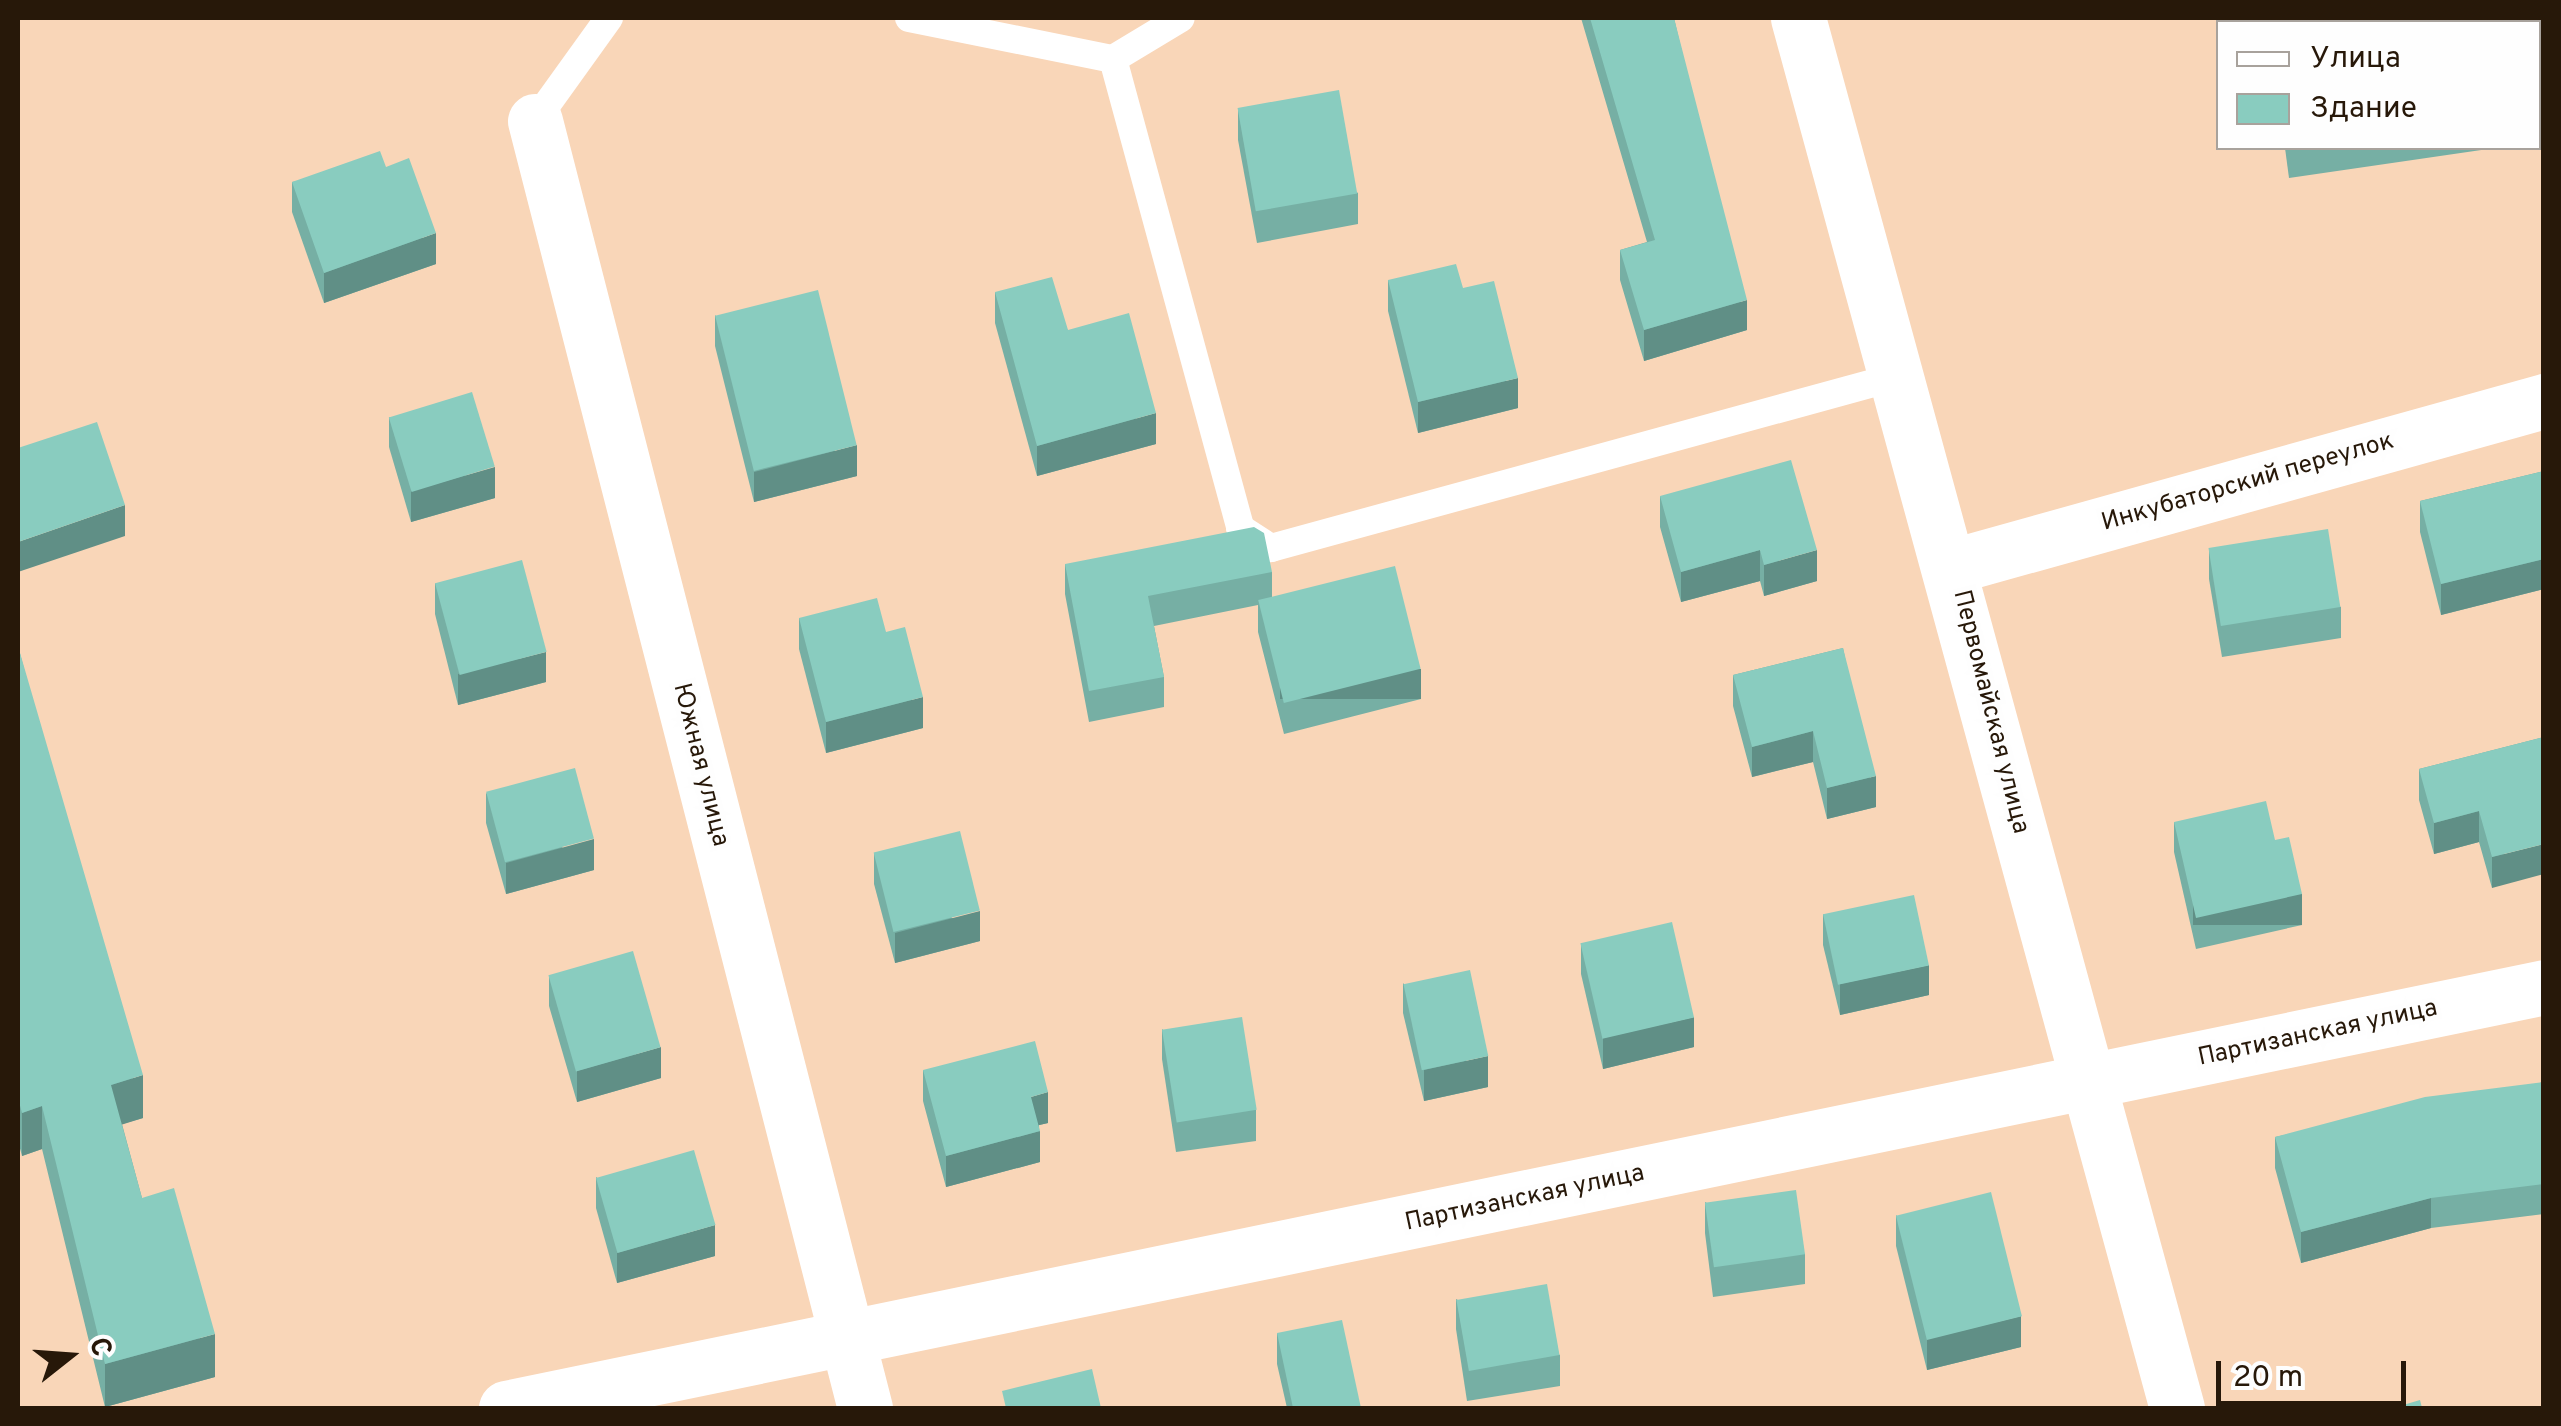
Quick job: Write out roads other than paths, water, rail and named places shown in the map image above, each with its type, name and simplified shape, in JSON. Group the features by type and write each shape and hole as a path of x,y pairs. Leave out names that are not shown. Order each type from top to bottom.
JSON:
{"street":[{"name":"Первомайская улица","path":"1798,18 1953,566 2084,1082 2177,1408"},
{"name":"Южная улица","path":"535,121 865,1408"},
{"name":"Инкубаторский переулок","path":"1953,566 2544,400"},
{"name":"Партизанская улица","path":"506,1408 2544,988"}],"lane":[{"path":"535,121 609,18"},
{"path":"909,18 1114,60 1182,18"},
{"path":"1114,60 1240,528 1270,548 1900,376"}]}
